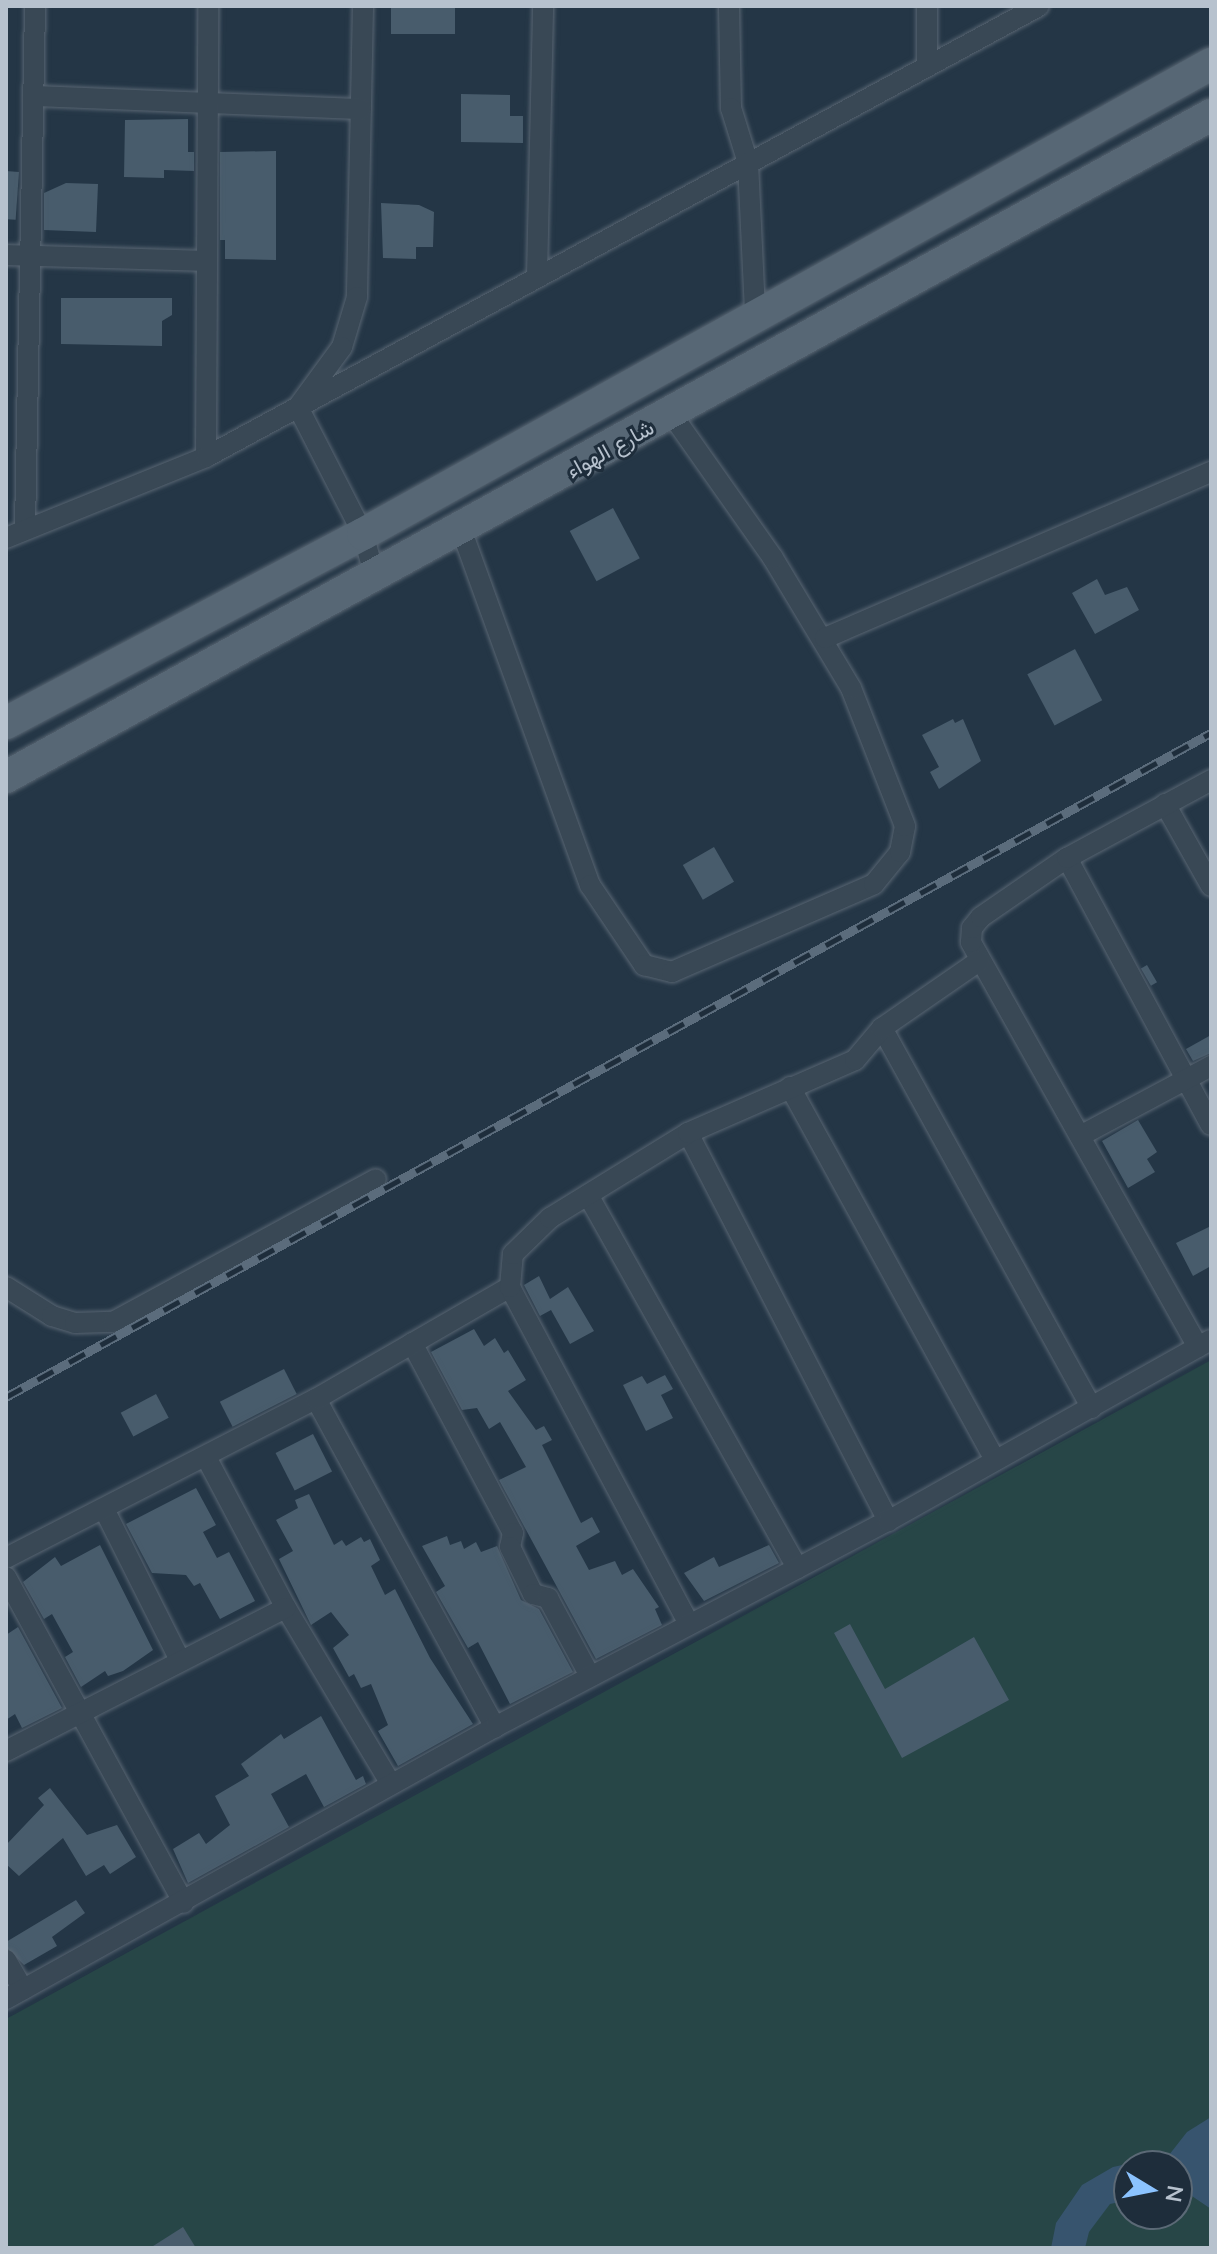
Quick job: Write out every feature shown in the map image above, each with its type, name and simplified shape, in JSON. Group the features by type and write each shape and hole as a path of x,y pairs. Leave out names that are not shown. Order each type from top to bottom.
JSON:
{"main road":[{"path":"6,723 363,534 755,313 1211,64"},
{"name":"شارع الهواء","path":"6,777 672,415 1211,115"}],"street":[{"path":"25,528 35,6"},
{"path":"206,457 208,6"},
{"path":"298,407 342,347 357,297 363,6"},
{"path":"537,276 543,6"},
{"path":"729,6 731,108 748,163 755,313"},
{"path":"927,6 927,66"},
{"path":"6,538 206,457 1039,6"},
{"path":"33,96 361,109"},
{"path":"6,255 207,261"},
{"path":"298,407 363,534 375,577"},
{"path":"461,529 590,885 633,955 658,972 672,972 874,884 900,852 905,826 851,688 825,638 672,415"},
{"path":"825,638 1211,472"},
{"path":"6,1960 14,1995 495,1727 888,1521 1204,1343 1080,1136 971,942 972,928 981,917 1067,858 1211,780"},
{"path":"1165,804 1211,886"},
{"path":"1067,858 1211,1125"},
{"path":"689,1624 510,1287 513,1254 525,1238 688,1133 855,1060 882,1028 979,961"},
{"path":"882,1028 1092,1408"},
{"path":"1080,1136 1211,1066"},
{"path":"790,1087 995,1460"},
{"path":"688,1133 888,1521"},
{"path":"6,1287 52,1316 75,1323 113,1322 376,1179"},
{"path":"588,1195 797,1568"},
{"path":"6,1558 316,1399 510,1287"},
{"path":"412,1343 513,1533 510,1547 533,1594 548,1598 590,1676"},
{"path":"316,1399 495,1727"},
{"path":"206,1457 286,1608 391,1784"},
{"path":"104,1509 180,1660"},
{"path":"6,1577 184,1903"},
{"path":"6,1751 286,1608"}],"green space":[{"path":"1211,1360 1211,2248 6,2248 6,2019"}],"water":[{"path":"1211,2117 1211,2209 1193,2197 1193,2150 1173,2150 1187,2132"},
{"path":"1113,2167 1113,2203 1089,2232 1085,2248 1051,2248 1056,2223 1082,2185"}],"building":[{"path":"391,6 455,6 455,34 391,34"},
{"path":"461,94 510,95 510,116 523,116 523,143 461,142"},
{"path":"188,119 188,152 194,152 194,171 164,170 164,178 124,177 125,120"},
{"path":"276,151 276,260 225,259 225,240 220,240 220,152"},
{"path":"6,171 19,172 16,220 6,219"},
{"path":"66,183 98,184 96,232 44,230 44,193"},
{"path":"381,203 419,205 434,212 433,247 416,247 416,259 383,258"},
{"path":"61,298 172,298 172,315 162,321 162,346 61,344"},
{"path":"613,508 640,558 596,581 570,531"},
{"path":"1097,579 1105,595 1127,587 1139,610 1095,634 1072,593"},
{"path":"1075,649 1102,700 1055,726 1027,674"},
{"path":"953,719 955,723 963,719 981,761 939,789 930,772 939,767 922,735"},
{"path":"714,847 734,882 703,900 683,865"},
{"path":"1147,965 1157,982 1151,986 1141,968"},
{"path":"1211,1035 1211,1053 1193,1061 1186,1049"},
{"path":"1138,1120 1157,1152 1147,1159 1155,1172 1128,1188 1102,1141"},
{"path":"1211,1226 1211,1266 1193,1276 1176,1243"},
{"path":"539,1276 550,1299 568,1287 594,1331 570,1344 551,1310 540,1316 524,1285"},
{"path":"474,1329 484,1346 495,1338 504,1353 508,1350 526,1380 508,1391 536,1430 544,1426 552,1440 542,1445 581,1523 592,1517 600,1532 576,1546 589,1570 615,1561 622,1575 633,1569 659,1607 655,1609 662,1625 596,1659 499,1480 526,1467 500,1422 489,1429 477,1408 462,1410 431,1352"},
{"path":"284,1369 297,1394 233,1427 220,1402"},
{"path":"665,1375 673,1389 661,1395 673,1418 646,1431 623,1385 642,1376 647,1384"},
{"path":"156,1394 169,1418 133,1437 121,1413"},
{"path":"313,1434 332,1471 295,1490 276,1453"},
{"path":"196,1488 216,1525 203,1532 217,1558 229,1552 255,1601 220,1619 200,1583 194,1586 186,1575 152,1573 126,1524"},
{"path":"309,1494 334,1545 342,1540 346,1546 361,1537 364,1542 370,1539 380,1560 371,1566 385,1595 395,1589 430,1658 473,1724 398,1766 378,1731 388,1725 371,1684 361,1688 354,1674 349,1677 333,1648 349,1635 331,1612 311,1625 279,1559 293,1551 276,1520 298,1508 295,1500"},
{"path":"447,1536 450,1545 461,1541 464,1549 476,1542 481,1552 497,1546 521,1600 539,1609 573,1672 510,1704 478,1642 468,1648 436,1592 445,1586 422,1546"},
{"path":"100,1545 153,1650 123,1671 108,1676 105,1671 81,1687 65,1657 73,1652 52,1614 44,1619 23,1582 55,1557 61,1566"},
{"path":"769,1545 779,1563 704,1601 684,1573 714,1557 719,1567"},
{"path":"850,1624 885,1689 974,1637 1009,1700 902,1758 834,1633"},
{"path":"18,1627 62,1708 22,1728 15,1714 6,1720 6,1635"},
{"path":"321,1716 356,1780 363,1776 366,1784 324,1807 306,1774 271,1794 289,1827 188,1883 173,1849 199,1833 206,1844 230,1825 215,1796 249,1776 241,1764 281,1734 284,1739"},
{"path":"50,1788 87,1835 117,1825 136,1857 110,1874 104,1865 86,1876 63,1838 19,1876 6,1864 6,1845 44,1805 38,1798"},
{"path":"76,1900 85,1913 52,1937 57,1946 24,1965 6,1947 6,1942"},
{"path":"183,2227 196,2248 150,2248"}],"railway":[{"path":"6,1397 1211,733"}]}
